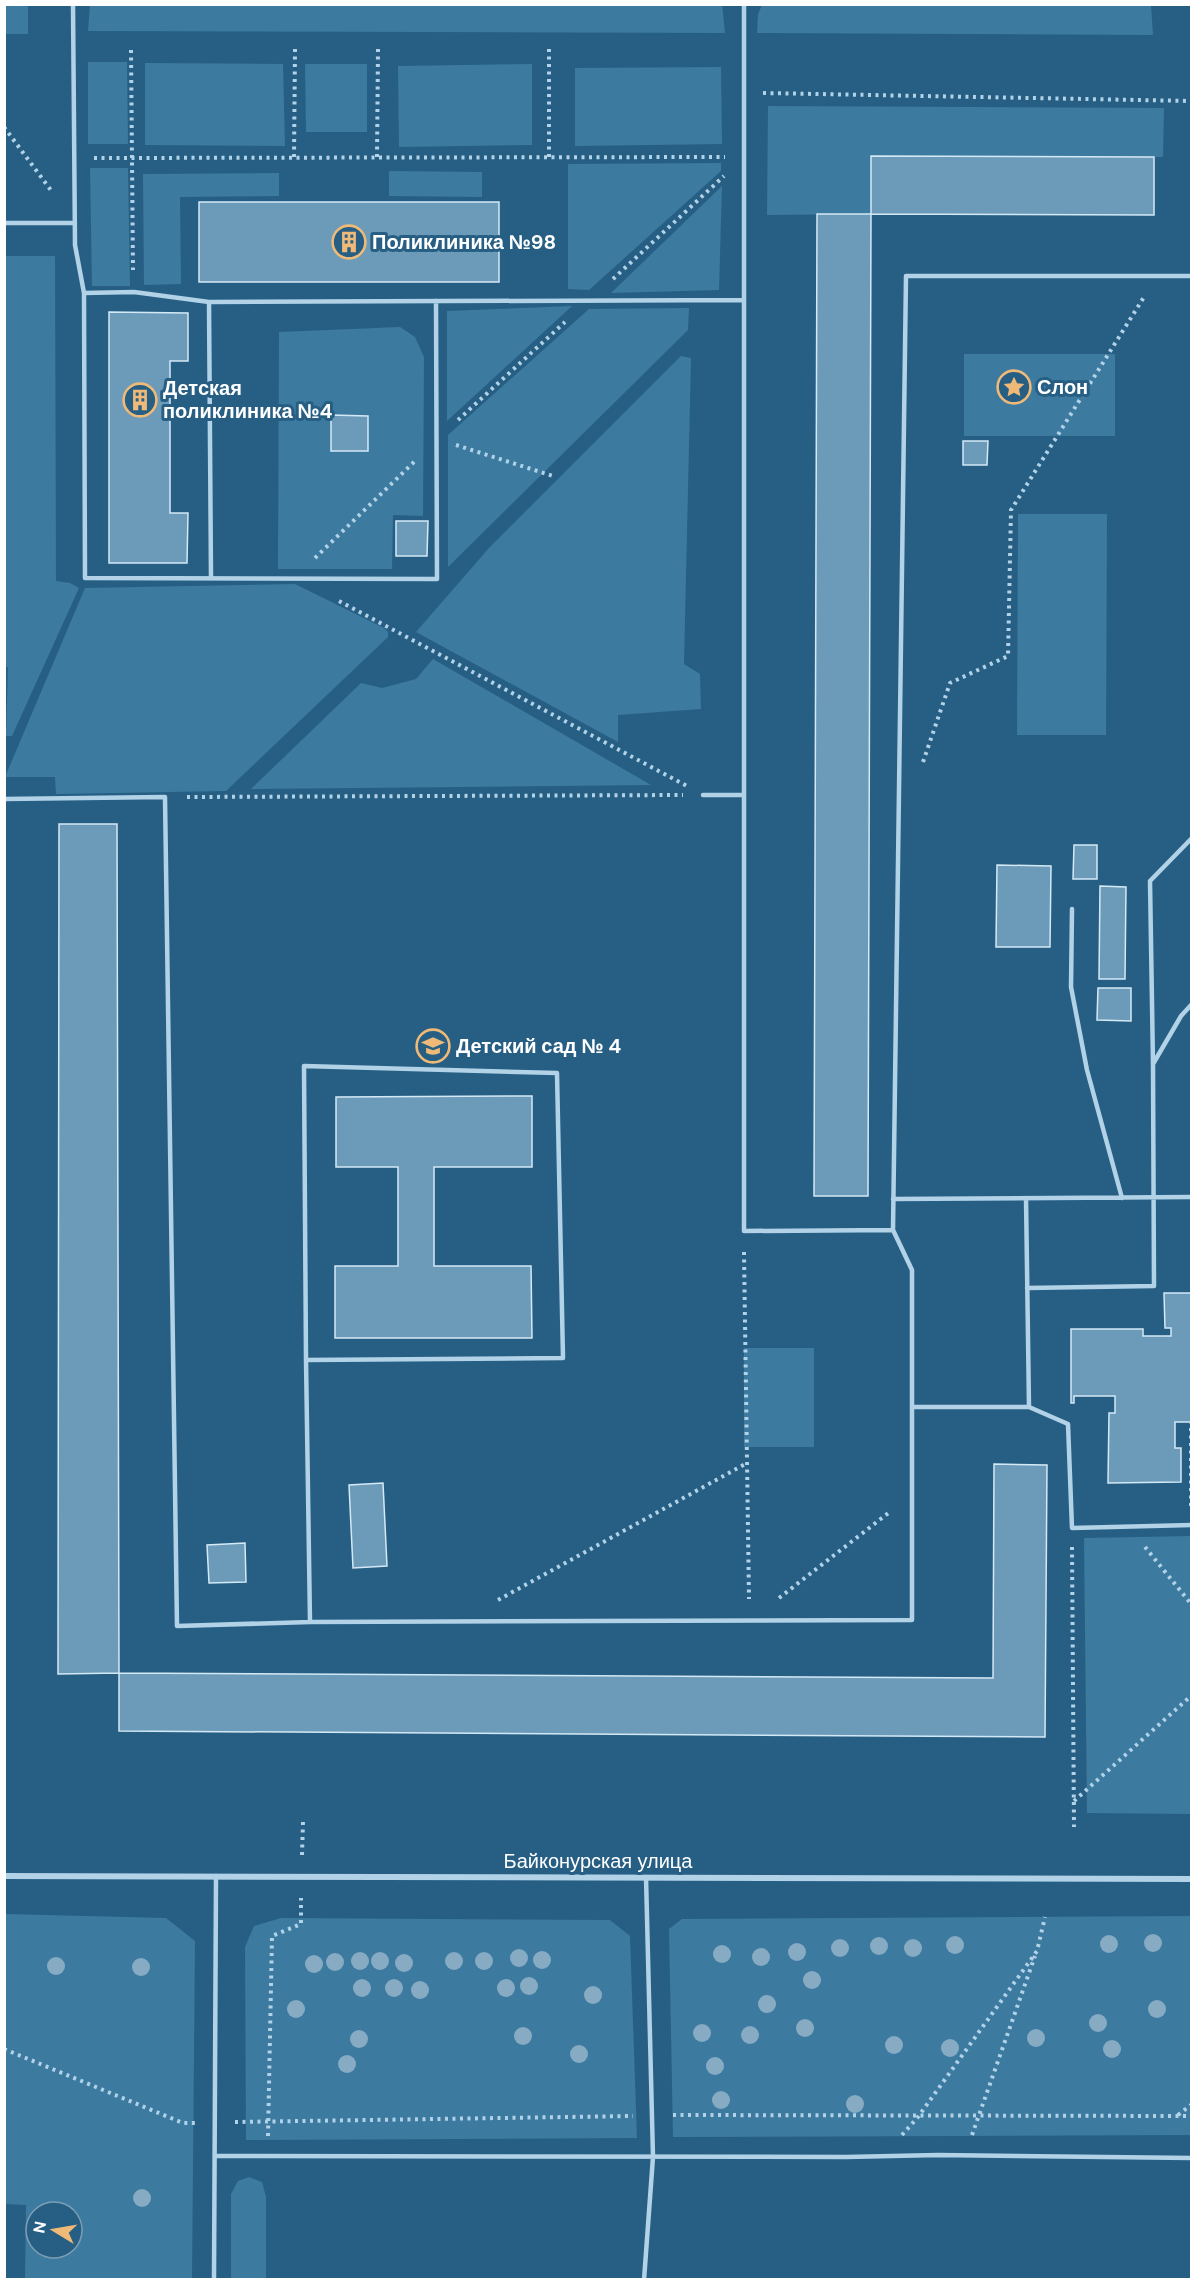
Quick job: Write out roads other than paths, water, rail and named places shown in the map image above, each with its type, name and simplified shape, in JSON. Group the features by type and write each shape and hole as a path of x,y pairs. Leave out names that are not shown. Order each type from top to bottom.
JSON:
{"street":[{"name":"Байконурская улица","path":"4,1876 1191,1879"}],"lane":[{"path":"73,4 75,245 84,293 85,578 437,579 436,301"},
{"path":"744,4 744,1231 892,1230"},
{"path":"4,223 75,223"},
{"path":"4,799 165,796 177,1626 310,1622 912,1620 912,1270 892,1230 906,276 1191,276"},
{"path":"84,293 134,292 208,302 744,300"},
{"path":"208,302 211,579"},
{"path":"703,795 744,795"},
{"path":"1027,1288 1154,1286 1150,881 1191,838"},
{"path":"1072,909 1071,987 1087,1070 1122,1198"},
{"path":"1153,1064 1181,1016 1191,1004"},
{"path":"306,1360 563,1358 556,1073 304,1066 306,1360 310,1622"},
{"path":"893,1198 1191,1197"},
{"path":"1026,1198 1029,1407"},
{"path":"913,1407 1029,1407 1068,1424 1072,1528 1191,1525"},
{"path":"214,2280 216,1876"},
{"path":"644,2280 653,2157 646,1877"},
{"path":"215,2156 938,2155 1191,2158"}],"place":[{"name":"Поликлиника №98","path":"349,242"},
{"name":"Слон","path":"1014,387"},
{"name":"Детская поликлиника №4","path":"140,400"},
{"name":"Детский сад № 4","path":"433,1046"}]}
